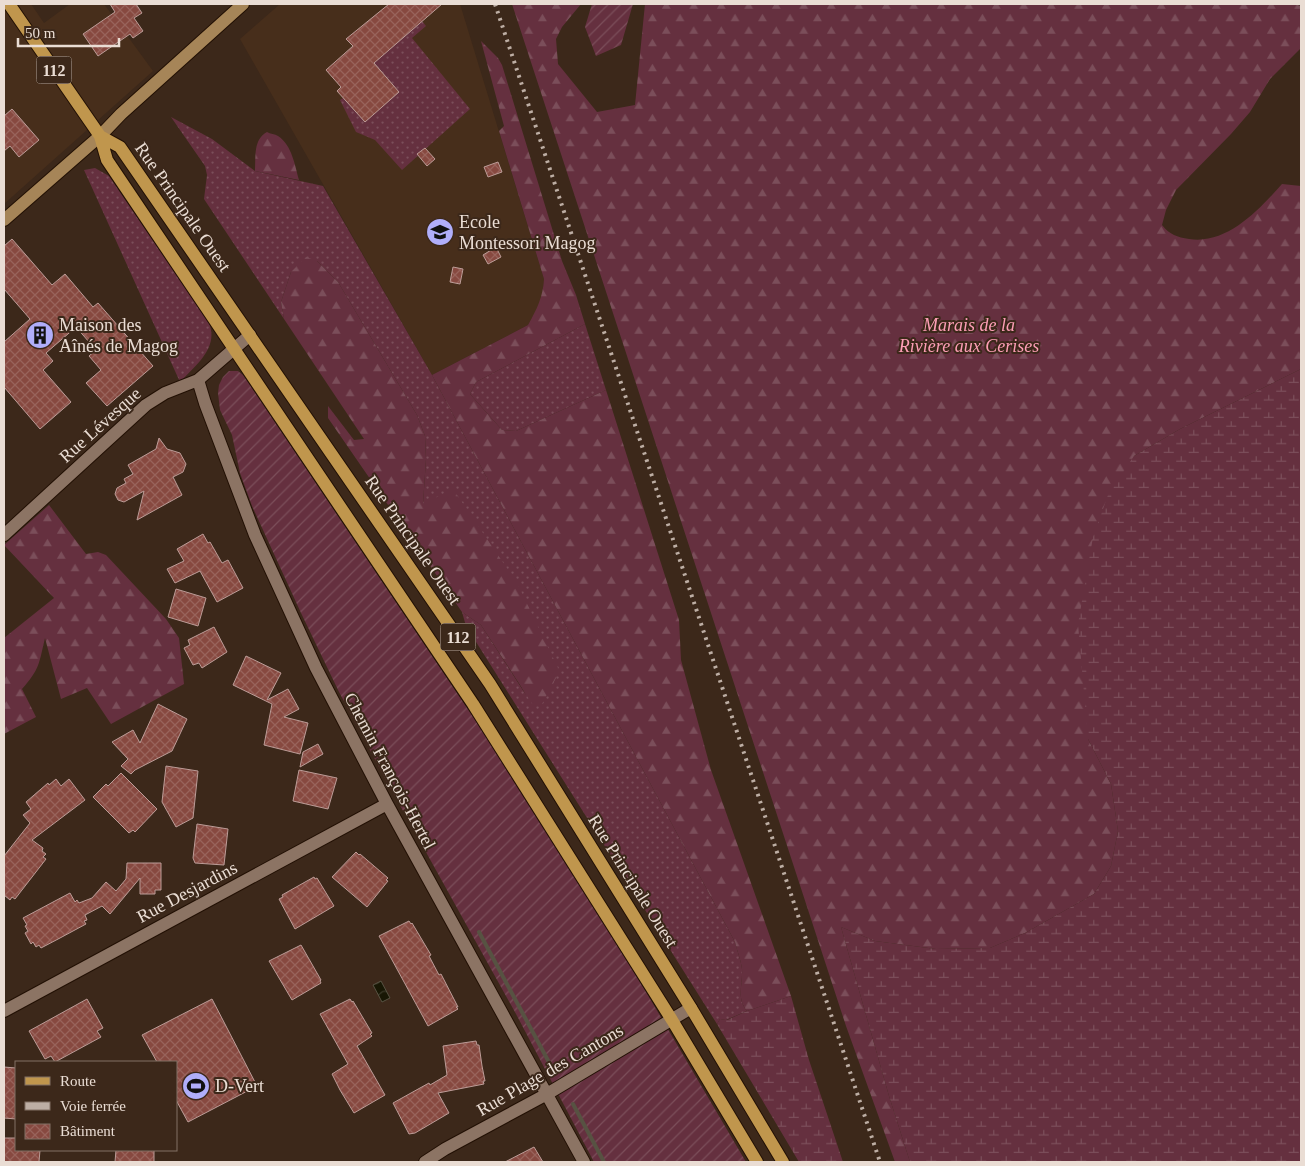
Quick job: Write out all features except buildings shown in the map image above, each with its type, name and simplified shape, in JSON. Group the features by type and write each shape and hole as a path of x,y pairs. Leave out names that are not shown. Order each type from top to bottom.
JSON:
{"main road":[{"name":"Rue Principale Ouest","path":"9,4 100,136 107,160 473,704 672,1020 757,1162"},
{"name":"Rue Principale Ouest","path":"100,136 120,147 490,684 691,1008 783,1162"}],"street":[{"path":"4,220 100,136 121,114 243,4"},
{"name":"Rue Lévesque","path":"4,535 146,405 165,393 198,380 250,335"},
{"name":"Chemin François-Hertel","path":"198,380 235,485 279,591 331,698 387,804 584,1162"},
{"name":"Rue Desjardins","path":"4,1011 387,804"},
{"name":"Rue Plage des Cantons","path":"426,1162 446,1149 547,1094 691,1008"}],"shaded area":[{"path":"4,4 31,4 44,23 70,4 104,4 153,71 4,204"},
{"name":"Ecole Montessori Magog","path":"280,4 460,4 544,279 543,294 537,310 528,325 432,375 240,39"}],"green space":[{"name":"Marais de la Rivière aux Cerises","path":"512,4 581,4 562,27 556,39 558,64 597,112 635,105 645,4 1294,4 1301,6 1301,48 1270,79 1250,112 1231,134 1176,190 1166,210 1162,225 1171,233 1189,239 1216,237 1241,224 1282,184 1301,186 1301,369 1180,429 1134,456 1088,739 1111,784 1118,831 1111,866 1094,894 1025,933 990,948 936,949 875,941 841,927 889,1096 910,1162 895,1162 846,1026"},
{"path":"592,4 633,4 621,45 596,56 585,27"},
{"path":"422,21 426,26 412,38 470,109 402,170 375,140 356,132 340,100 343,98 365,122 399,92 374,63"},
{"path":"481,41 498,58 502,65 562,261 585,324 476,382 470,394 502,430 516,431 606,390 679,620 681,660 711,770 791,996 747,1011 741,996 742,969 735,942 432,375 528,325 539,303 544,279 499,131 504,126"},
{"path":"171,117 212,139 255,171 323,186 432,375 735,942 742,969 741,996 747,1011 726,1020 720,1019 717,1024 466,626 462,612 481,625 526,695 423,504 426,459 425,436 417,415 338,282 317,261 291,272 281,302 284,319 204,199 207,175 205,166"},
{"path":"267,132 278,136 287,145 299,180 255,171 257,144 259,139"},
{"path":"95,168 109,176 209,323 211,340 208,348 204,356 180,382 84,170"},
{"path":"306,257 317,261 338,282 417,415 425,436 426,459 423,504 453,489 517,583 558,668 556,678 542,704 533,705 481,625 462,612 328,418 328,406 354,440 364,439 284,319 281,302 291,272"},
{"path":"585,324 606,390 516,431 502,430 470,394 476,382"},
{"path":"1301,369 1301,1162 910,1162 889,1096 841,927 875,941 936,949 990,948 1025,933 1094,894 1111,866 1118,831 1111,784 1088,739 1078,624 1093,537 1108,495 1134,456 1180,429"},
{"path":"229,371 238,371 243,375 533,806 746,1162 594,1162 516,1014 387,782 339,692 301,613 252,506 240,473 232,435 220,410 219,385"},
{"path":"49,505 86,554 98,552 106,555 166,619 179,638 184,684 111,724 87,688 61,699 45,638 38,665 22,689 36,717 4,734 4,638 54,598 4,545"},
{"path":"791,996 809,1060 843,1162 799,1162 717,1024 720,1019 727,1020"}],"water":[{"path":"381,981 390,998 382,1002 373,985"}],"waterway":[{"path":"479,932 551,1066"},
{"path":"573,1104 604,1162"}],"railway":[{"path":"495,4 880,1162"}],"place":[{"name":"Ecole Montessori Magog","path":"440,232"},
{"name":"Maison des Aînés de Magog","path":"40,335"},
{"name":"D-Vert","path":"196,1086"}]}
